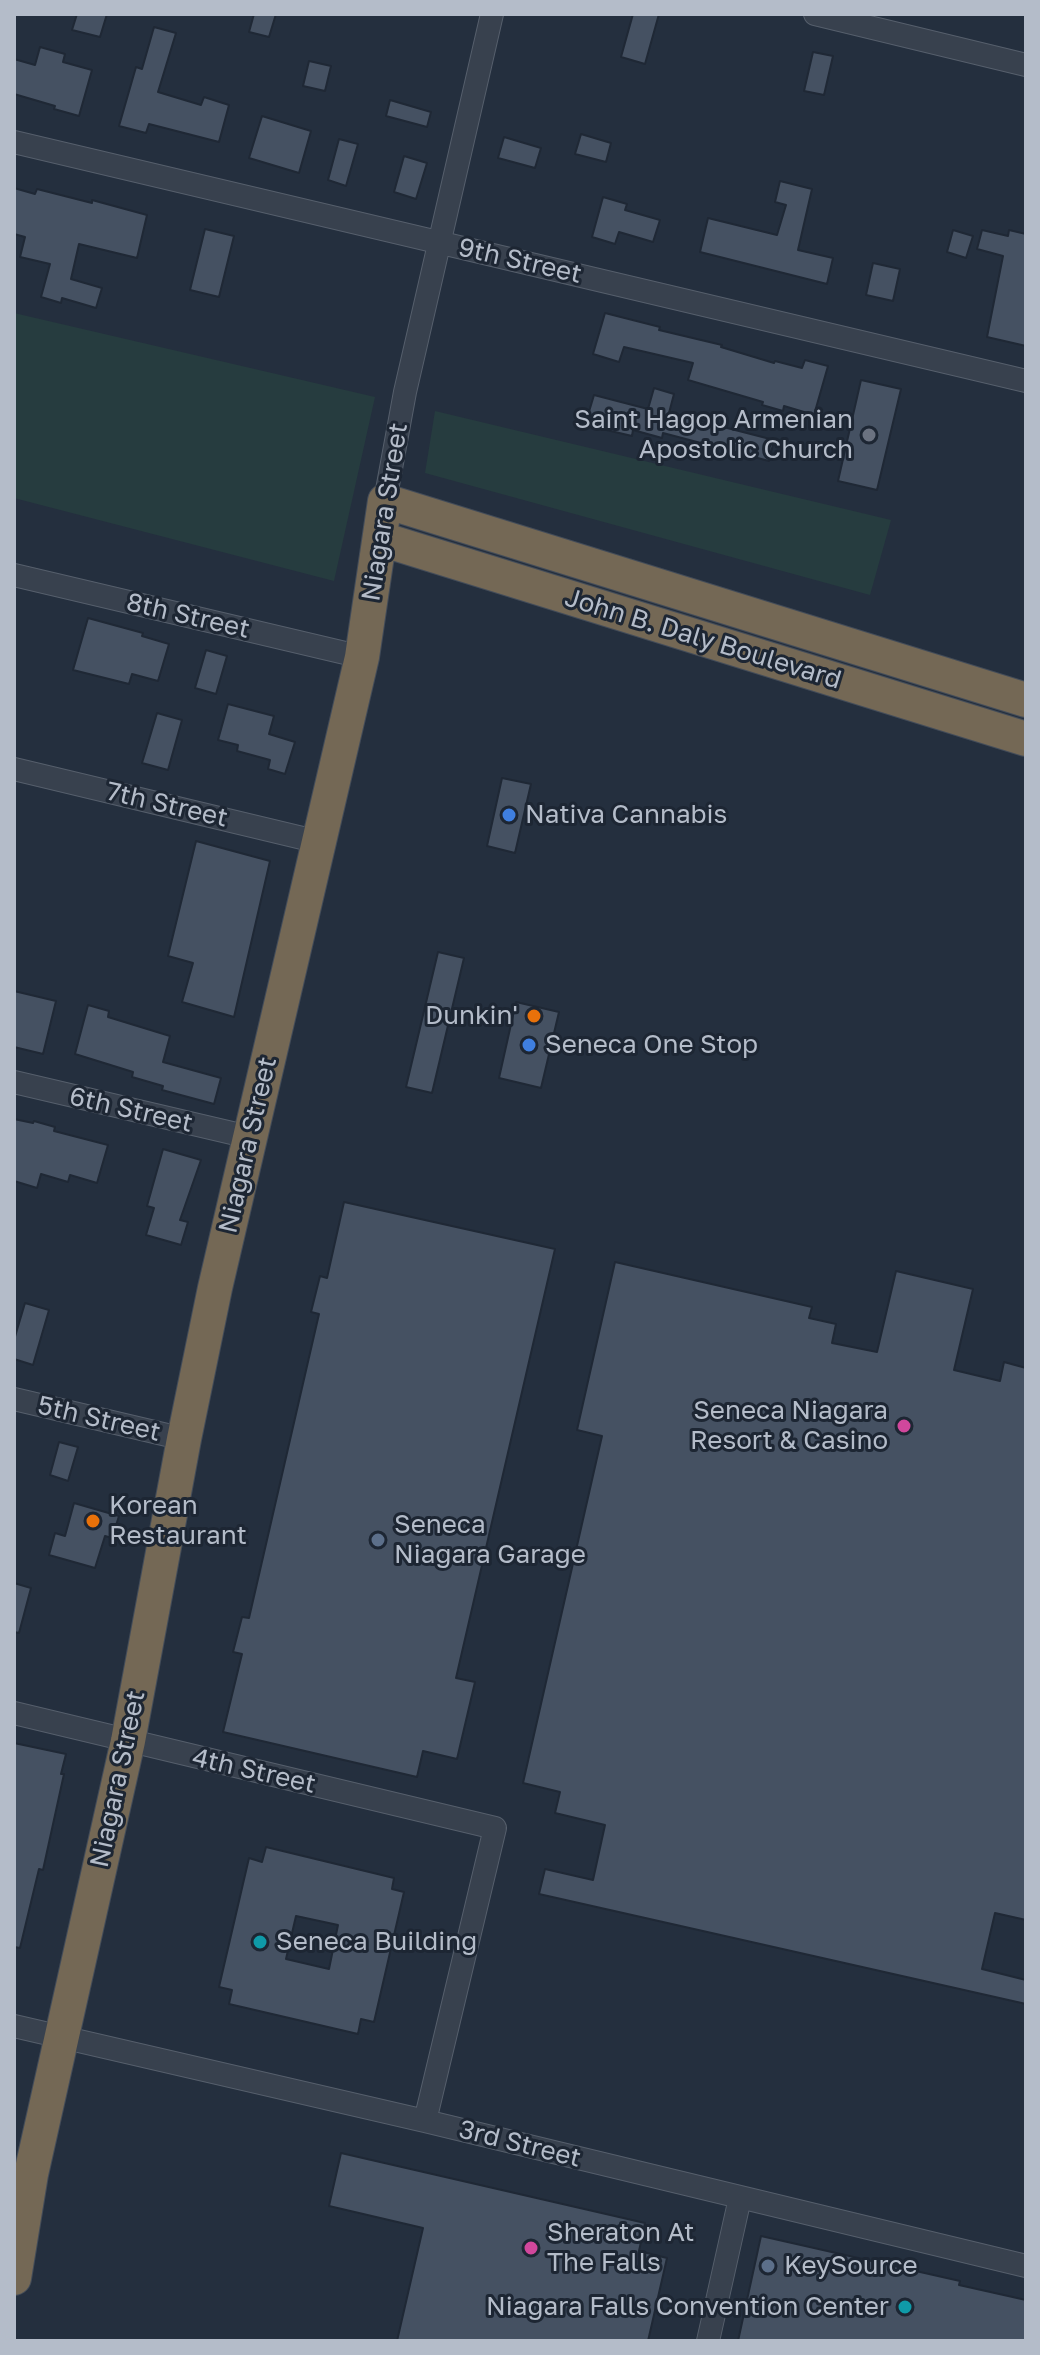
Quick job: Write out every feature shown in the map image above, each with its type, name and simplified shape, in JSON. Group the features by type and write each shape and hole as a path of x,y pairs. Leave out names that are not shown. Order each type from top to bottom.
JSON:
{"highway":[{"name":"Niagara Street","path":"14,2278 31,2174 128,1741 184,1439 249,1137 362,657 385,501"},
{"name":"John B. Daly Boulevard","path":"385,501 1026,700"},
{"name":"John B. Daly Boulevard","path":"381,539 1026,739"}],"street":[{"name":"Niagara Street","path":"385,501 393,450 492,14"},
{"path":"815,14 1026,65"},
{"name":"9th Street","path":"14,142 1026,381"},
{"name":"8th Street","path":"14,575 362,657"},
{"name":"7th Street","path":"14,769 319,842"},
{"name":"6th Street","path":"14,1082 249,1137"},
{"name":"5th Street","path":"14,1399 184,1439"},
{"name":"4th Street","path":"14,1713 495,1828 425,2121"},
{"name":"3rd Street","path":"14,2026 425,2121 1026,2266"},
{"path":"708,2341 740,2198"}],"green space":[{"path":"14,313 375,397 334,581 14,498"},
{"path":"435,411 891,520 870,595 425,473"}],"building":[{"path":"77,14 107,14 100,37 72,30"},
{"path":"254,14 276,14 269,37 249,32"},
{"path":"633,14 659,14 645,64 621,57"},
{"path":"154,27 176,33 158,92 201,105 204,97 229,105 219,142 149,124 146,133 119,126 136,67 142,69"},
{"path":"40,47 65,54 63,62 92,70 79,116 14,94 14,59 35,65"},
{"path":"813,52 833,56 824,95 804,91"},
{"path":"309,61 331,66 325,91 303,86"},
{"path":"390,100 431,112 427,127 386,116"},
{"path":"262,116 311,131 299,173 249,158"},
{"path":"581,134 611,143 606,162 575,154"},
{"path":"504,137 541,148 535,168 498,158"},
{"path":"339,139 358,144 346,186 328,180"},
{"path":"404,156 427,163 416,199 394,192"},
{"path":"780,181 812,189 798,250 833,258 827,284 700,252 708,218 777,235 786,205 775,202"},
{"path":"14,188 35,194 37,189 92,203 92,200 147,215 137,258 79,244 71,279 102,288 96,308 62,298 61,303 41,297 50,264 20,257 25,237 14,234"},
{"path":"603,197 627,204 625,210 660,220 653,242 619,232 615,244 592,237"},
{"path":"205,229 234,236 219,297 190,290"},
{"path":"953,230 973,236 966,258 947,252"},
{"path":"982,230 1008,236 1009,230 1026,234 1026,346 987,337 1003,256 977,249"},
{"path":"873,263 900,269 893,301 866,295"},
{"path":"605,313 722,345 774,363 802,368 805,360 828,366 814,415 784,406 783,411 688,380 693,363 624,347 619,362 593,354"},
{"name":"Saint Hagop Armenian Apostolic Church","path":"861,380 901,389 877,490 838,481"},
{"path":"654,388 674,394 669,413 774,440 769,461 663,433 662,438 633,430 632,436 585,425 594,395 648,409"},
{"path":"88,618 143,633 142,636 169,644 158,681 132,674 129,684 73,670"},
{"path":"206,650 227,656 216,694 195,688"},
{"path":"228,704 274,716 269,734 295,742 285,774 268,769 270,760 237,751 238,745 218,740"},
{"path":"157,713 182,720 168,770 142,763"},
{"name":"Nativa Cannabis","path":"502,778 531,784 515,853 487,846"},
{"path":"196,841 270,861 234,1017 182,1002 193,963 168,956"},
{"path":"438,952 464,958 432,1093 406,1087"},
{"path":"14,991 56,1001 43,1054 14,1047"},
{"name":"Seneca One Stop","path":"516,1002 559,1012 541,1088 499,1078"},
{"path":"88,1005 109,1011 108,1017 170,1036 163,1062 221,1078 214,1104 162,1090 163,1086 132,1077 133,1072 75,1054"},
{"path":"14,1119 34,1121 55,1127 54,1131 108,1145 97,1183 70,1175 68,1182 41,1174 37,1188 14,1181"},
{"path":"163,1149 201,1160 180,1220 188,1222 181,1245 146,1235 154,1208 147,1206"},
{"name":"Seneca Niagara Garage","path":"344,1202 555,1249 456,1678 475,1682 457,1759 423,1751 417,1777 223,1732 242,1654 233,1652 242,1617 249,1618 319,1314 311,1312 320,1276 327,1278"},
{"name":"Seneca Niagara Resort & Casino","path":"615,1262 812,1307 809,1318 836,1324 832,1343 877,1352 896,1271 973,1289 954,1370 1000,1381 1004,1362 1026,1368 1026,1920 995,1913 982,1969 1026,1980 1026,2004 539,1894 545,1869 593,1880 605,1825 555,1813 560,1792 523,1783 602,1436 577,1430"},
{"path":"25,1303 49,1310 33,1365 14,1359 14,1340"},
{"path":"59,1442 78,1447 68,1481 50,1475"},
{"path":"74,1503 119,1516 112,1538 105,1536 95,1568 49,1555 55,1533 65,1536"},
{"path":"14,1583 31,1588 19,1633 14,1632"},
{"path":"14,1743 66,1754 43,1870 39,1869 20,1948 14,1947"},
{"name":"Seneca Building","path":"266,1847 394,1878 392,1889 404,1892 374,2022 361,2019 358,2034 229,2004 232,1990 219,1987 249,1858 262,1862","holes":["296,1916 338,1925 329,1969 286,1959"]},
{"name":"Sheraton At The Falls","path":"341,2153 645,2223 639,2251 667,2258 648,2341 397,2341 423,2228 329,2206"},
{"path":"761,2236 960,2281 959,2285 1026,2300 1026,2341 738,2341"}],"place":[{"name":"Saint Hagop Armenian Apostolic Church","path":"869,435"},
{"name":"Nativa Cannabis","path":"509,815"},
{"name":"Dunkin'","path":"534,1016"},
{"name":"Seneca One Stop","path":"529,1045"},
{"name":"Seneca Niagara Resort & Casino","path":"904,1426"},
{"name":"Korean Restaurant","path":"93,1521"},
{"name":"Seneca Niagara Garage","path":"378,1540"},
{"name":"Seneca Building","path":"260,1942"},
{"name":"Sheraton At The Falls","path":"531,2248"},
{"name":"KeySource","path":"768,2266"},
{"name":"Niagara Falls Convention Center","path":"905,2307"}]}
